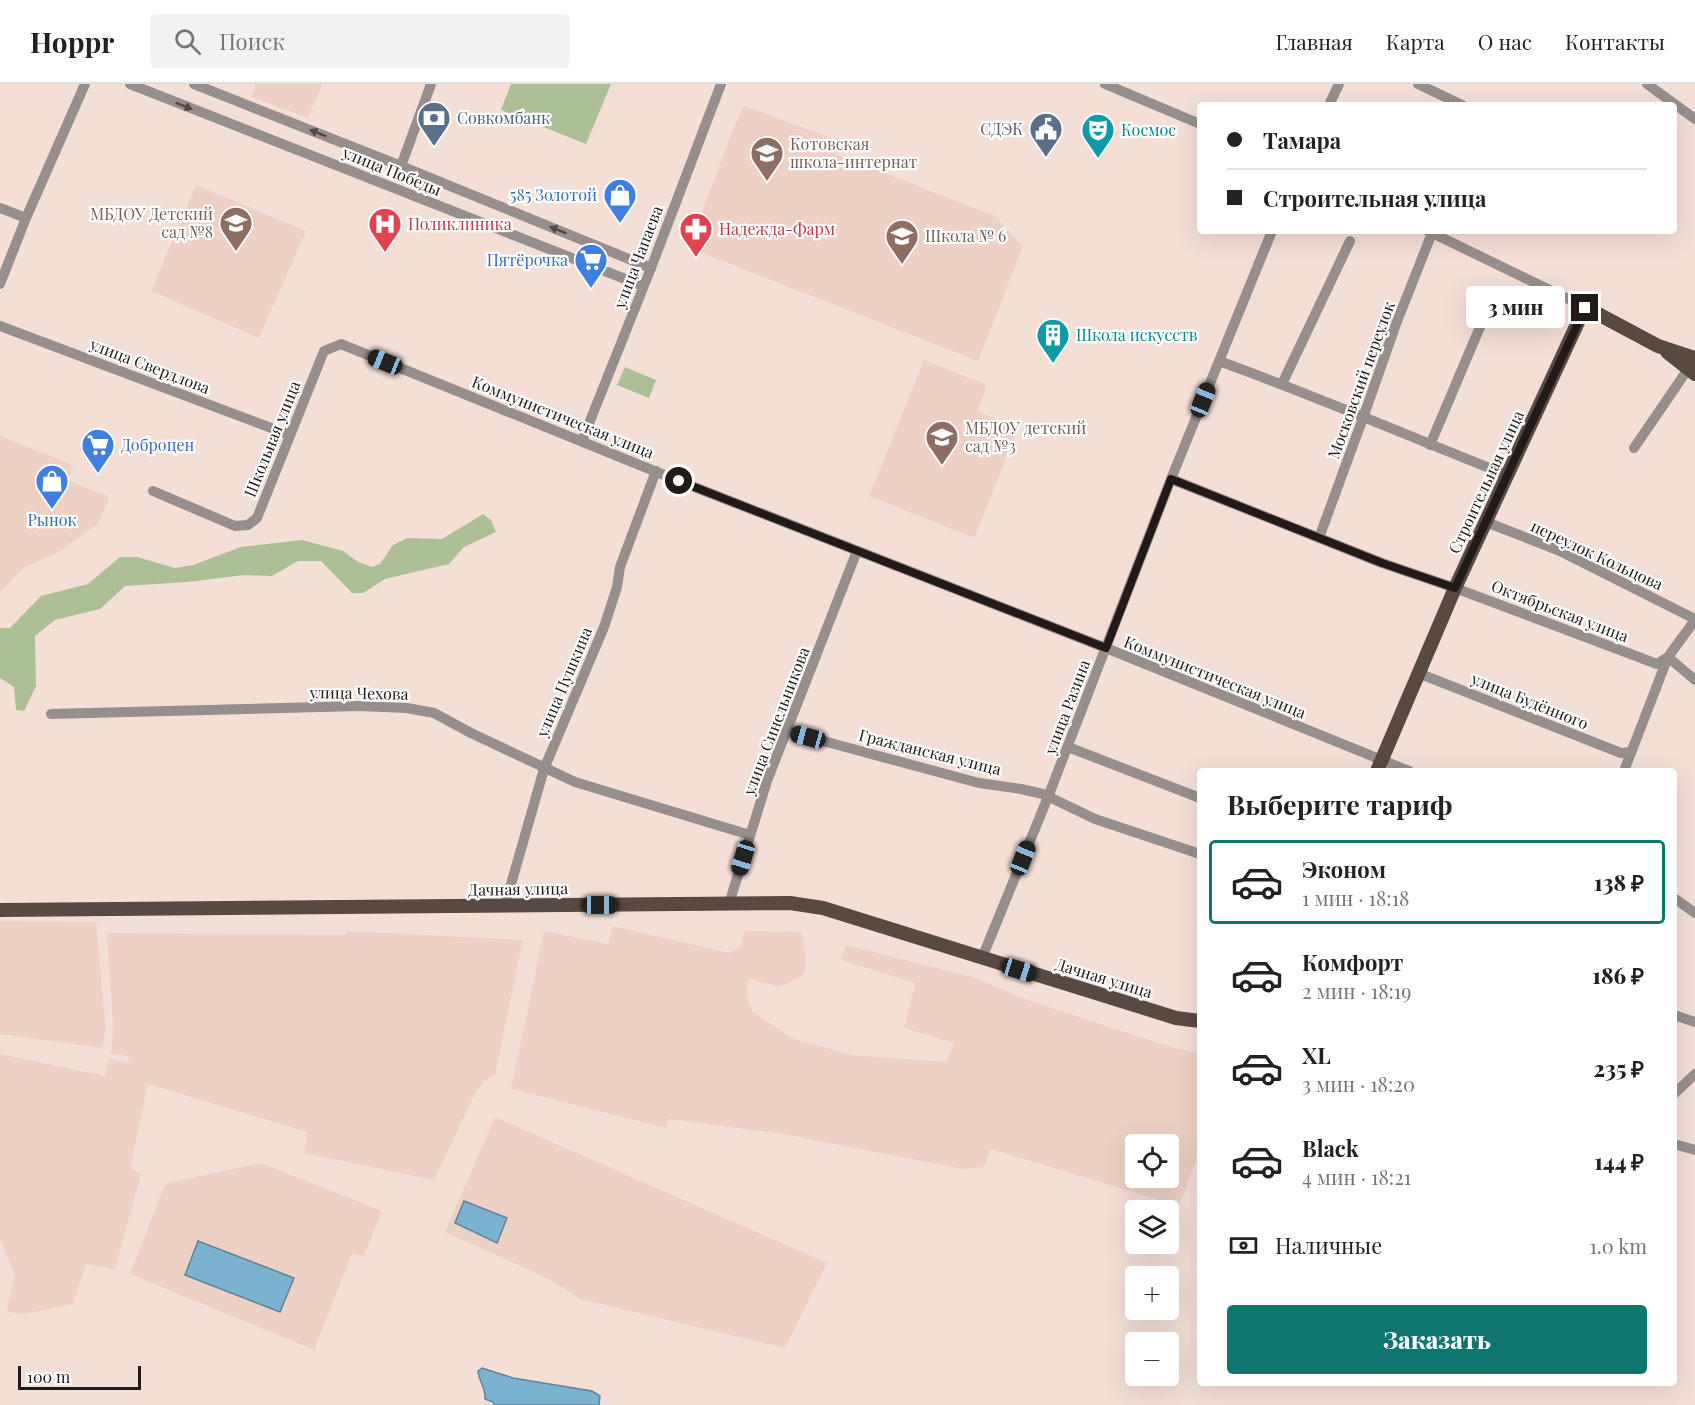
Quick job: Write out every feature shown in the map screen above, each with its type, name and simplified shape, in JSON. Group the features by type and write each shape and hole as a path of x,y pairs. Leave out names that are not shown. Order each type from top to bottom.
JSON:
{"main road":[{"path":"1585,308 1693,367"},
{"name":"Строительная улица","path":"1378,766 1455,588 1585,308"},
{"name":"Дачная улица","path":"0,910 790,903 823,908 1176,1018 1197,1021"}],"street":[{"path":"0,284 26,218 85,84"},
{"name":"улица Победы","path":"130,84 643,286"},
{"name":"улица Победы","path":"194,84 651,268"},
{"path":"401,166 431,84"},
{"name":"улица Чапаева","path":"582,441 721,84"},
{"path":"1105,84 1197,123"},
{"path":"1330,102 1339,84"},
{"path":"1418,84 1456,102"},
{"path":"1647,84 1672,102"},
{"path":"1677,106 1695,119"},
{"path":"0,208 26,218"},
{"name":"улица Разина","path":"982,958 1068,747 1171,479 1271,234"},
{"name":"Московский переулок","path":"1318,538 1396,324 1434,234"},
{"path":"1436,234 1585,308"},
{"path":"1282,384 1350,241"},
{"path":"1430,445 1488,308"},
{"name":"улица Свердлова","path":"0,326 290,435"},
{"name":"Коммунистическая улица","path":"341,344 857,551 1106,648 1378,766"},
{"name":"Школьная улица","path":"153,491 235,526 248,525 257,518 324,351 341,344"},
{"path":"1219,361 1282,384 1507,475"},
{"path":"1634,448 1693,367"},
{"name":"улица Пушкина","path":"505,906 544,768 604,627 617,586 620,567 656,471"},
{"name":"Октябрьская улица","path":"1171,479 1382,563 1658,664 1668,657"},
{"name":"переулок Кольцова","path":"1486,522 1560,551 1695,619"},
{"name":"улица Синельникова","path":"729,904 767,781 857,551"},
{"path":"1625,768 1668,657 1695,619"},
{"path":"1668,657 1695,680"},
{"name":"улица Будённого","path":"1418,673 1621,753 1631,752"},
{"name":"улица Чехова","path":"51,714 359,706 407,708 434,713 575,782 750,835"},
{"name":"Гражданская улица","path":"786,731 979,783 1043,794 1095,819 1197,853"},
{"path":"1068,747 1197,797"},
{"path":"1677,900 1695,913"},
{"path":"1677,1016 1695,1022"},
{"path":"1677,1091 1695,1074"},
{"path":"1677,1145 1695,1150"}],"shaded area":[{"path":"256,84 322,84 308,118 251,97"},
{"name":"Школа № 6","path":"744,106 837,140 833,153 995,216 1023,246 978,361 692,249 704,213 702,211"},
{"path":"196,185 306,231 259,338 151,291"},
{"name":"МБДОУ детский сад №3","path":"924,360 987,385 977,411 1009,424 1015,435 974,538 869,496"},
{"name":"Рынок","path":"0,436 73,465 68,480 109,497 98,524 58,552 22,569 0,592"},
{"path":"0,921 96,922 106,1032 102,1048 0,1034"},
{"path":"613,926 729,953 740,946 745,931 801,932 807,960 803,975 780,987 749,979 746,996 753,1012 794,1039 852,1055 946,1062 954,1043 904,1028 915,983 841,960 846,945 976,978 1027,1000 1197,1053 1197,1157 1179,1206 1179,1200 1159,1200 991,1149 984,1167 963,1169 783,1134 669,1119 666,1128 511,1089 544,931 608,944"},
{"path":"346,931 523,940 495,1075 484,1081 475,1094 434,1180 304,1153 307,1132 148,1084 130,1168 141,1174 115,1269 86,1264 73,1304 24,1314 6,1312 15,1276 0,1239 0,1054 105,1076 109,1059 128,1063 129,1056 111,1054 113,1025 107,933 346,935"},
{"path":"495,1117 827,1263 785,1348 580,1299 547,1278 445,1232"},
{"path":"261,1163 382,1211 364,1256 352,1254 314,1350 130,1274 163,1189 168,1183"}],"green space":[{"path":"511,84 611,84 586,144 501,110"},
{"path":"625,367 656,380 649,398 617,385"},
{"path":"483,514 491,520 496,532 464,547 449,564 385,579 363,593 352,593 321,561 298,561 272,576 244,575 125,586 100,609 55,620 35,636 36,686 24,711 16,710 14,687 0,678 0,628 10,628 41,596 88,584 120,557 137,557 175,568 193,565 241,547 302,540 343,551 358,562 372,567 380,564 393,545 407,538 442,539"}],"water":[{"path":"464,1201 507,1218 497,1243 455,1223"},
{"path":"198,1241 294,1278 280,1312 185,1275"},
{"path":"482,1368 513,1378 592,1391 600,1396 599,1405 494,1405 493,1402 485,1399 478,1371"}],"place":[{"name":"Совкомбанк","path":"434,147"},
{"name":"СДЭК","path":"1046,158"},
{"name":"Космос","path":"1098,159"},
{"name":"Котовская школа-интернат","path":"767,182"},
{"name":"585 Золотой","path":"620,224"},
{"name":"МБДОУ Детский сад №8","path":"236,252"},
{"name":"Поликлиника","path":"385,253"},
{"name":"Надежда-Фарм","path":"696,258"},
{"name":"Школа № 6","path":"902,265"},
{"name":"Пятёрочка","path":"591,289"},
{"name":"Школа искусств","path":"1053,364"},
{"name":"МБДОУ детский сад №3","path":"942,466"},
{"name":"Доброцен","path":"98,474"},
{"name":"Рынок","path":"52,510"}],"route":[{"path":"679,481 1106,648 1171,479 1382,563 1455,588 1585,308"}]}
